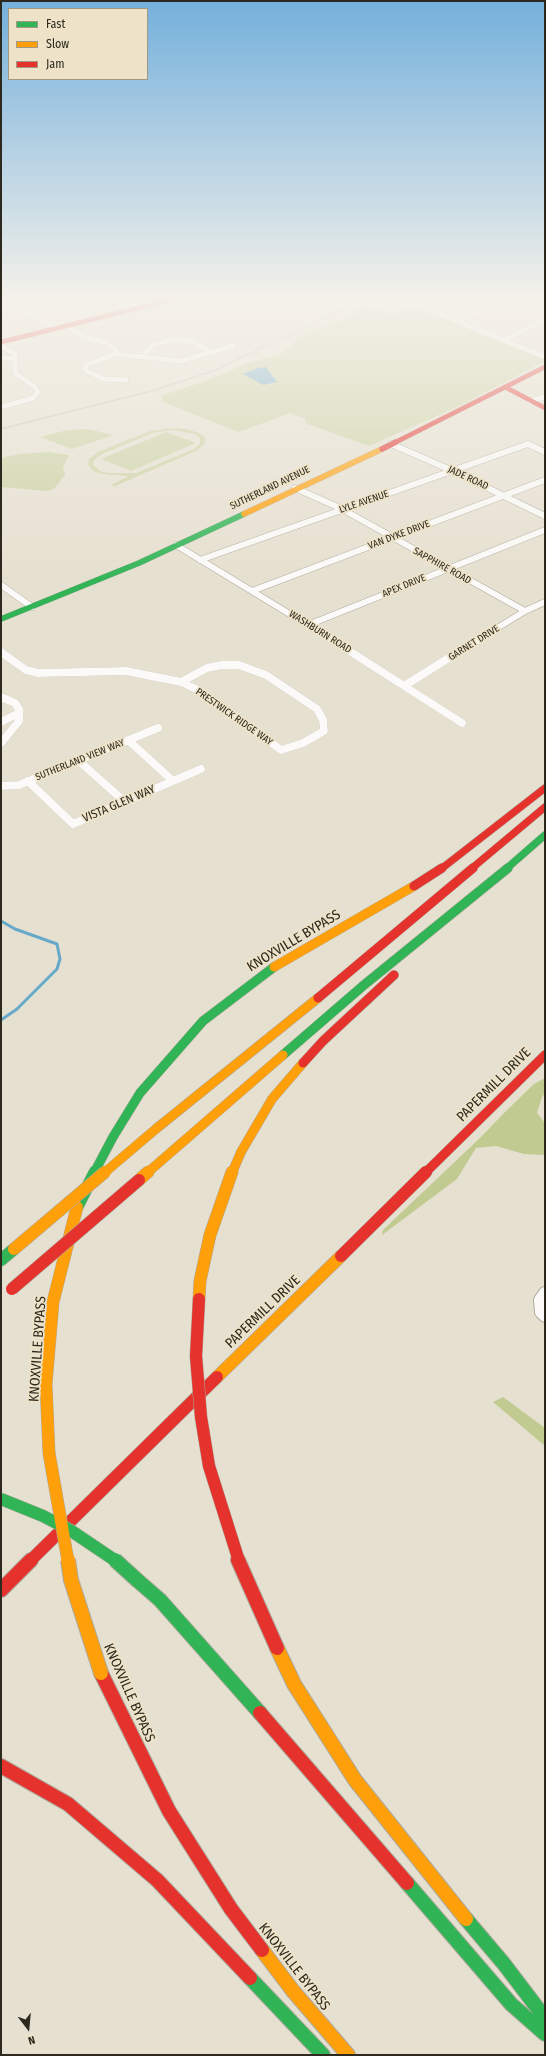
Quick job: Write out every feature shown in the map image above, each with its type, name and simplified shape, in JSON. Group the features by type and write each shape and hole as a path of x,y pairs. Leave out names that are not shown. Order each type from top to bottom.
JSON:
{"main road":[{"name":"SUTHERLAND AVENUE","path":"1,619 122,571 391,444 495,392"},
{"path":"514,392 545,408"},
{"name":"KNOXVILLE BYPASS","path":"348,2055 292,1991 231,1909 170,1811 102,1672 71,1580 48,1453 46,1384 53,1302 74,1214 113,1137 140,1093 203,1021 268,970 391,901 437,872 545,788"},
{"path":"1,1260 157,1128 360,965 545,808"},
{"path":"9,1291 364,985 487,886 545,836"},
{"path":"414,957 487,886"},
{"path":"403,967 323,1041 272,1099 241,1152 225,1189 210,1236 200,1281 196,1356 201,1417 214,1489 234,1551 271,1637 294,1684 354,1780 418,1861 504,1964 545,2018"},
{"name":"PAPERMILL DRIVE","path":"1,1590 545,1055"},
{"path":"1,1499 43,1516 70,1530 110,1556 160,1600 214,1660 511,2004 545,2034"},
{"path":"1,1766 68,1804 157,1880 323,2055"}],"street":[{"path":"1,407 33,398 38,392"},
{"path":"530,401 545,397"},
{"name":"JADE ROAD","path":"391,444 453,471 545,516"},
{"name":"LYLE AVENUE","path":"200,560 528,444 545,452"},
{"name":"VAN DYKE DRIVE","path":"252,591 545,480"},
{"name":"SAPPHIRE ROAD","path":"295,488 342,510 524,611"},
{"name":"APEX DRIVE","path":"308,625 544,531"},
{"name":"WASHBURN ROAD","path":"176,545 308,625 462,723"},
{"path":"1,585 32,607"},
{"name":"GARNET DRIVE","path":"404,686 524,611 545,602"},
{"name":"PRESTWICK RIDGE WAY","path":"1,652 26,670 38,673 126,671 181,682 200,691 281,750 303,743 324,731 323,720 317,709 266,675 251,668 239,665 222,665 207,668 181,682"},
{"path":"1,697 16,704 19,709 19,721 1,743"},
{"path":"1,722 19,713"},
{"name":"SUTHERLAND VIEW WAY","path":"1,786 19,785 158,728"},
{"path":"128,740 173,781"},
{"path":"79,760 125,802"},
{"name":"VISTA GLEN WAY","path":"28,781 72,824 200,769"},
{"path":"545,1293 540,1300 541,1312 545,1316"}],"green space":[{"path":"172,392 486,392 457,407 369,446 305,423 306,419 290,413 239,432 163,402 162,395"},
{"path":"171,428 187,429 199,433 205,437 205,444 196,451 115,486 111,485 129,476 102,474 93,471 88,465 89,459 98,452 150,431","holes":["172,430 195,434 200,438 200,444 194,449 136,473 108,473 100,471 93,465 94,460 102,454 153,433"]},
{"path":"88,429 114,435 72,449 40,437 67,430"},
{"path":"166,432 196,443 131,471 101,459"},
{"path":"49,452 69,455 63,467 65,475 54,489 47,491 1,487 1,458 20,454"},
{"path":"545,1078 545,1093 542,1097 537,1113 545,1123 545,1155 524,1154 496,1146 476,1148 457,1179 382,1235 383,1230 481,1137 534,1084"},
{"path":"503,1397 545,1428 545,1446 493,1402"}],"waterway":[{"path":"1,921 15,929 57,944 60,959 57,969 17,1009 1,1020"}],"railway":[{"path":"1,429 147,392"}],"traffic: fast":[{"path":"1,619 139,563 244,514"},
{"path":"283,1055 364,985 487,886 545,835"},
{"path":"77,1207 113,1137 140,1093 203,1021 274,967"},
{"path":"1,1260 14,1249"},
{"path":"1,1499 43,1516 70,1530 110,1556 137,1580"},
{"path":"137,1580 160,1600 260,1713"},
{"path":"407,1883 511,2004 545,2034"},
{"path":"466,1919 504,1964 545,2018"},
{"path":"250,1978 323,2055"}],"traffic: slow":[{"path":"244,514 382,449"},
{"path":"274,967 414,886"},
{"path":"157,1128 318,998"},
{"path":"139,1180 283,1055"},
{"path":"199,1299 200,1281 210,1235 225,1189 241,1152 272,1099 303,1063"},
{"path":"14,1249 157,1128"},
{"path":"49,1453 46,1384 53,1302 77,1207"},
{"path":"217,1377 341,1256"},
{"path":"49,1453 71,1580 101,1673"},
{"path":"277,1648 294,1684 355,1780 418,1861 466,1919"},
{"path":"262,1950 293,1991 348,2055"}],"traffic: jam":[{"path":"382,449 497,392"},
{"path":"514,392 545,408"},
{"path":"414,886 437,872 545,788"},
{"path":"318,998 545,807"},
{"path":"303,1063 323,1041 394,975"},
{"path":"341,1256 545,1055"},
{"path":"12,1289 139,1180"},
{"path":"199,1299 196,1356 201,1417 209,1466"},
{"path":"1,1590 217,1377"},
{"path":"209,1466 234,1551 277,1648"},
{"path":"101,1673 169,1811 231,1909 262,1950"},
{"path":"260,1713 407,1883"},
{"path":"1,1766 68,1804 157,1880 250,1978"}]}
